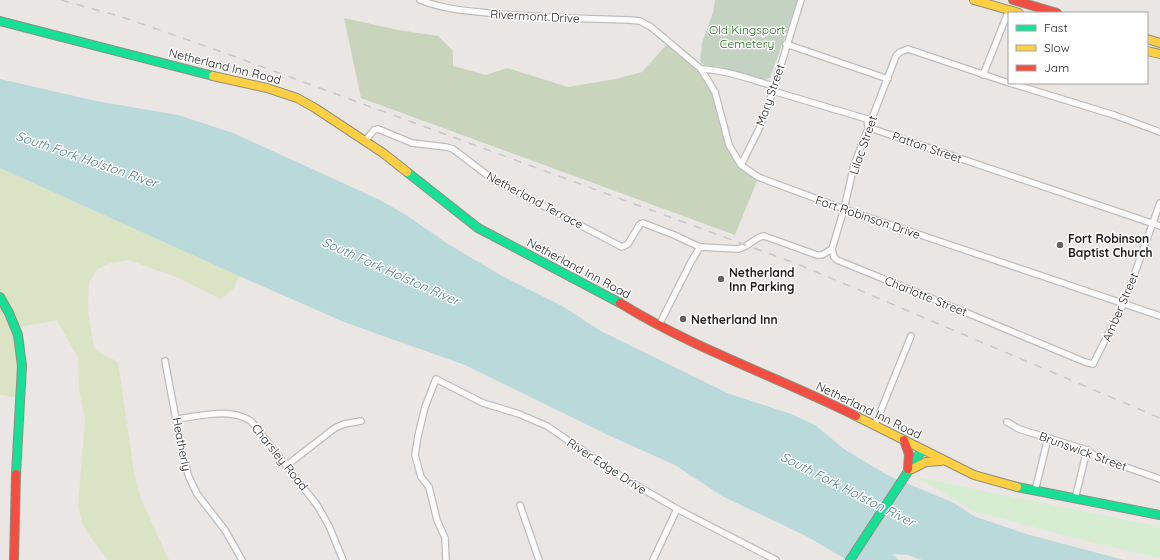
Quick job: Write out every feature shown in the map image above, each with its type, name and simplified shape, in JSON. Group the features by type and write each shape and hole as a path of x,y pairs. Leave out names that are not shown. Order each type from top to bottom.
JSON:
{"main road":[{"path":"974,0 1016,12"},
{"path":"1009,10 1014,0 1054,12"},
{"name":"Netherland Inn Road","path":"0,21 208,75 282,92 315,108 402,167 478,228 609,296 646,319 704,348 755,369 974,474 1003,484 1160,515"},
{"path":"1148,39 1160,43"},
{"path":"1148,51 1160,54"},
{"path":"0,297 9,313 18,335 22,366 16,451 14,560"},
{"path":"903,439 908,446 911,467"},
{"path":"850,560 922,450"},
{"path":"911,467 931,460 948,462"}],"street":[{"name":"Rivermont Drive","path":"420,0 451,9 528,16 640,21 651,27"},
{"name":"Mary Street","path":"741,164 759,129 801,0"},
{"path":"1008,12 983,75 1008,83"},
{"name":"Fort Robinson Drive","path":"651,27 701,70 715,92 729,145 741,164 758,178 844,209 1160,316"},
{"path":"786,44 888,79"},
{"name":"Lilac Street","path":"832,249 844,209 854,165 896,56 900,52 908,49 983,75"},
{"name":"Patton Street","path":"701,70 728,72 770,85 772,91 867,119 868,127 1160,226"},
{"path":"1012,84 1160,132"},
{"name":"Netherland Terrace","path":"365,142 374,130 378,129 412,143 453,149 495,181 622,246 628,244 642,223 700,247"},
{"name":"Amber Street","path":"1093,364 1124,303 1160,203"},
{"path":"659,325 693,257 700,247 738,249 748,246 758,237 764,236 817,255 822,255 832,249"},
{"name":"Charlotte Street","path":"832,249 834,257 837,260 1093,364"},
{"path":"874,425 911,336"},
{"name":"Heatherly","path":"165,361 183,457 189,477 197,494 225,530 242,560"},
{"name":"River Edge Drive","path":"446,560 444,538 437,520 429,487 421,477 416,455 418,436 423,414 436,379 483,403 519,414 547,426 617,474 677,509 776,560"},
{"name":"Charsley Road","path":"177,419 227,414 246,418 256,426 287,465 324,516 343,560"},
{"path":"287,465 335,428 344,424 361,421"},
{"name":"Brunswick Street","path":"1007,422 1020,429 1087,450 1097,457 1160,479"},
{"path":"1035,491 1048,438"},
{"path":"1076,499 1087,450"},
{"path":"520,505 539,560"},
{"path":"653,560 677,509"}],"green space":[{"name":"Old Kingsport Cemetery","path":"715,0 798,0 770,78 764,80 721,67 704,65 700,61 702,43 713,12"},
{"path":"344,18 398,30 438,36 453,51 453,66 486,75 507,68 568,87 616,79 642,72 669,42 701,69 709,81 729,145 741,165 757,181 735,235 361,98"},
{"path":"0,168 239,276 234,288 221,299 176,277 129,260 111,263 97,269 89,282 88,312 94,347 99,352 118,362 134,473 141,499 169,560 108,560 82,523 78,507 85,419 79,390 78,358 57,320 20,327 26,371 24,398 0,395"},
{"path":"916,477 1160,527 1160,558 1082,540 974,511"}],"water":[{"name":"South Fork Holston River","path":"0,79 96,101 178,115 233,133 380,200 406,215 448,244 504,277 562,306 601,331 727,393 791,414 815,425 844,449 889,476 952,502 976,517 1026,534 1124,560 922,560 908,555 892,554 899,560 847,560 806,536 722,496 675,465 610,436 465,365 344,322 0,168"}],"railway":[{"path":"61,0 122,17 214,49 800,265 1160,418"}],"traffic: fast":[{"path":"0,21 213,76"},
{"path":"407,172 478,228 620,303"},
{"path":"0,297 9,313 18,335 22,366 16,474"},
{"path":"850,560 922,450"},
{"path":"1017,487 1160,515"}],"traffic: slow":[{"path":"974,0 1016,12"},
{"path":"1148,39 1160,43"},
{"path":"1148,51 1160,54"},
{"path":"213,76 267,88 297,98 315,108 383,153 407,172"},
{"path":"856,416 974,475 1017,487"},
{"path":"912,469 926,462 941,461"}],"traffic: jam":[{"path":"1013,0 1054,12"},
{"path":"620,303 677,335 856,416"},
{"path":"904,440 909,454 908,469"},
{"path":"14,560 16,474"}],"place":[{"name":"Fort Robinson Baptist Church","path":"1060,245"},
{"name":"Netherland Inn Parking","path":"721,279"},
{"name":"Netherland Inn","path":"683,319"}]}
